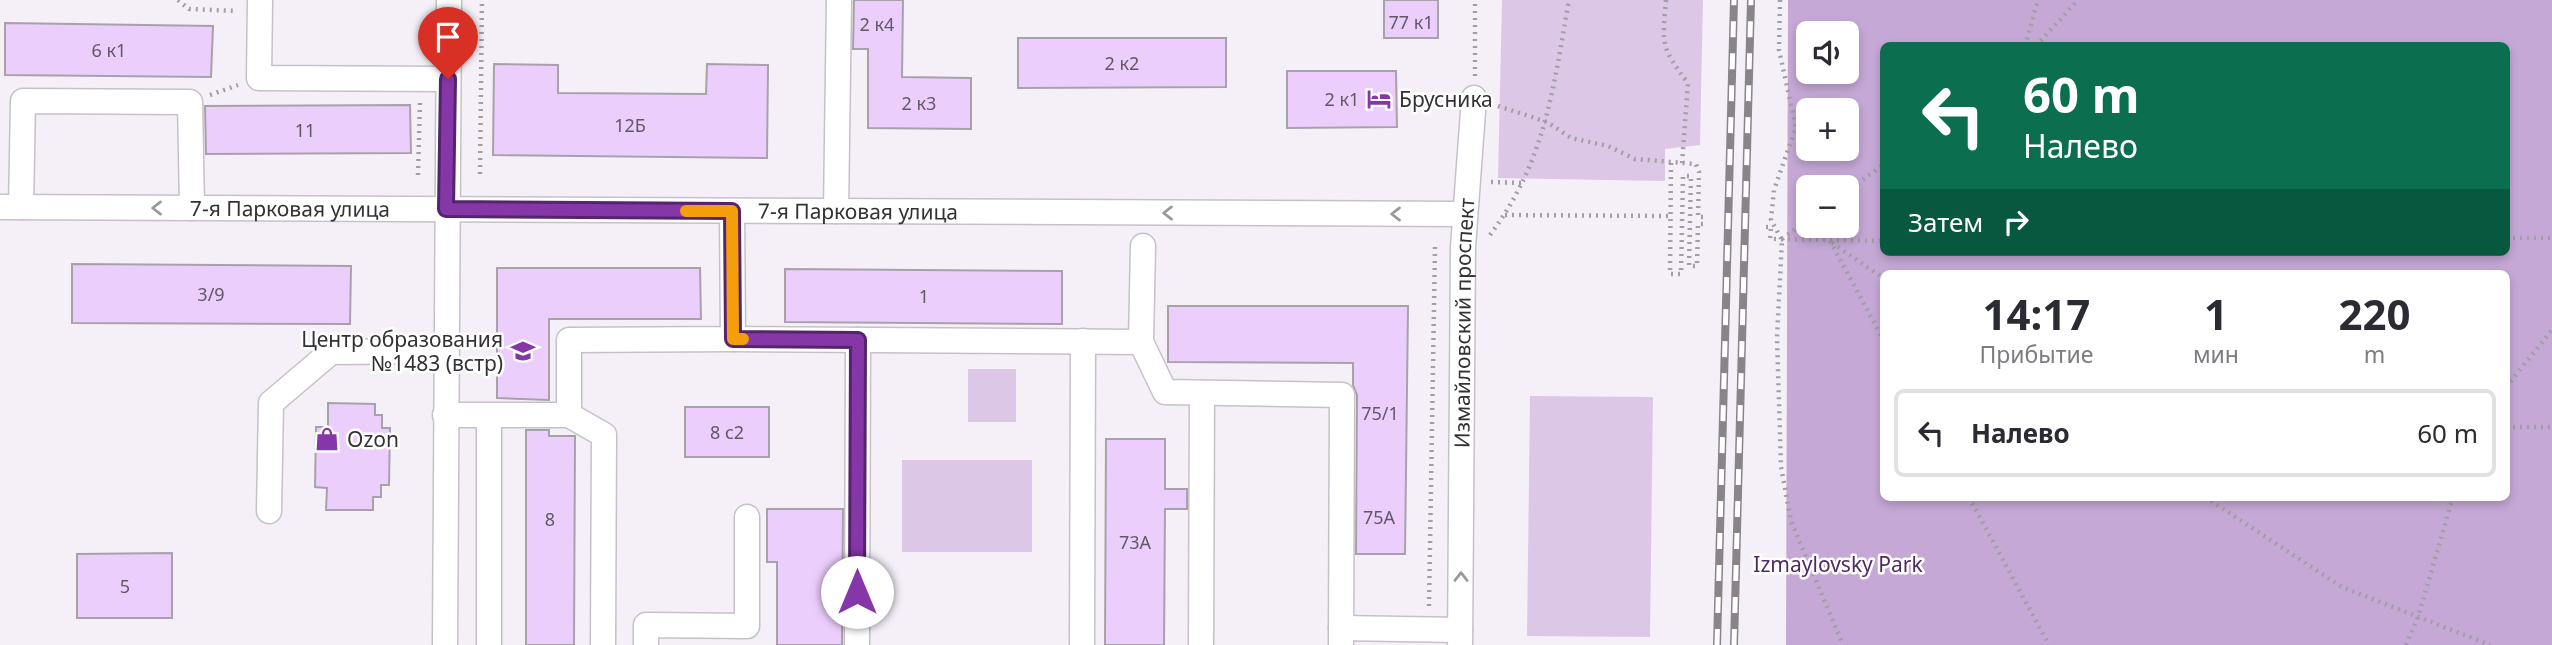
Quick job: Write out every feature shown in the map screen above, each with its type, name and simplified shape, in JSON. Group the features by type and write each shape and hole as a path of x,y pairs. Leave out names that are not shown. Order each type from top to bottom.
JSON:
{"street":[{"path":"445,645 449,0"},
{"path":"836,211 839,0"},
{"path":"260,6 259,78 448,79"},
{"name":"Измайловский проспект","path":"1460,637 1464,214 1474,98"},
{"path":"10,207 23,101 190,102 192,208"},
{"name":"7-я Парковая улица","path":"10,207 1464,214"},
{"path":"732,211 733,339"},
{"path":"1143,246 1140,342 1166,392 1342,395 1341,636 1429,629 1460,637"},
{"path":"569,415 569,340 1140,342"},
{"path":"857,645 858,340"},
{"path":"1082,645 1083,341"},
{"path":"269,511 271,403 331,352 445,351"},
{"path":"1201,645 1202,393"},
{"path":"445,415 569,415 604,435 603,645"},
{"path":"489,415 489,645"},
{"path":"646,645 646,625 747,626 747,517"}],"path":[{"path":"178,0 189,9 260,6"},
{"path":"480,174 482,0"},
{"path":"1475,0 1474,98 1547,122 1572,138 1608,146 1635,159 1696,164 1699,172 1698,217 1706,218"},
{"path":"1482,246 1505,215 1547,122 1569,0"},
{"path":"1666,0 1662,36 1666,54 1688,83 1682,164"},
{"path":"1780,0 1779,50 1796,127 1774,191 1769,220 1782,240 1777,337 1781,467 1791,521 1843,645"},
{"path":"2026,42 2038,0"},
{"path":"2040,42 2078,0"},
{"path":"190,102 259,78"},
{"path":"1671,163 1670,274 1681,274 1683,176 1691,176 1689,266 1697,266 1698,224 1705,224"},
{"path":"1859,183 1880,167"},
{"path":"1505,215 1670,216"},
{"path":"1766,227 1771,227 1770,239 1880,241"},
{"path":"1782,240 1796,229"},
{"path":"2510,239 2552,238"},
{"path":"1830,241 1880,276"},
{"path":"1830,241 1880,333"},
{"path":"1429,629 1434,247"},
{"path":"2510,382 2552,330"},
{"path":"2510,427 2552,427"},
{"path":"1971,501 2049,645"},
{"path":"2212,501 2342,587 2490,645"},
{"path":"2406,645 2418,617 2452,501"}],"shaded area":[{"path":"1502,0 1703,0 1700,145 1665,149 1665,181 1498,178"},
{"path":"968,369 1016,369 1016,422 968,422"},
{"path":"1530,396 1653,397 1650,637 1527,636"},
{"path":"902,460 1032,460 1032,552 902,552"}],"green space":[{"name":"Izmaylovsky Park","path":"1788,0 2552,0 2552,645 1786,645"}],"building":[{"path":"854,0 903,0 902,77 971,78 971,129 868,128 868,49 853,49"},
{"path":"1384,0 1438,0 1438,38 1384,38"},
{"path":"5,23 213,26 211,77 5,75"},
{"path":"1018,38 1226,38 1226,87 1018,88"},
{"path":"494,64 558,65 558,93 706,94 707,64 768,65 767,158 493,155"},
{"path":"1287,71 1396,71 1397,127 1287,128"},
{"path":"410,105 411,153 206,154 205,106"},
{"path":"72,264 351,266 350,324 72,323"},
{"name":"Центр образования №1483 (встр)","path":"497,268 700,268 701,319 549,319 549,400 497,398"},
{"path":"785,269 1062,271 1062,324 785,322"},
{"path":"1168,306 1408,306 1405,554 1356,554 1357,395 1353,385 1353,363 1168,362"},
{"path":"328,403 375,404 375,415 382,415 382,428 390,428 389,485 381,485 381,497 373,497 373,510 326,510 327,488 315,487 316,427 328,427"},
{"path":"685,407 769,407 769,457 685,457"},
{"path":"526,430 549,430 549,436 575,436 574,645 526,645"},
{"path":"1106,439 1165,439 1165,489 1187,489 1187,509 1165,509 1164,645 1105,645"},
{"path":"767,509 843,509 842,645 777,645 777,562 767,562"},
{"path":"172,553 172,618 77,618 77,554"}],"railway":[{"path":"1717,645 1734,0"},
{"path":"1734,645 1751,0"}],"slow traffic":[{"path":"686,211 732,211 733,339 743,339"}],"place":[{"name":"Брусника","path":"1379,99"},
{"name":"Центр образования №1483 (встр)","path":"523,351"},
{"name":"Ozon","path":"327,439"}],"route":[{"path":"448,79 446,209 732,211 733,339 858,340 857,592"}]}
